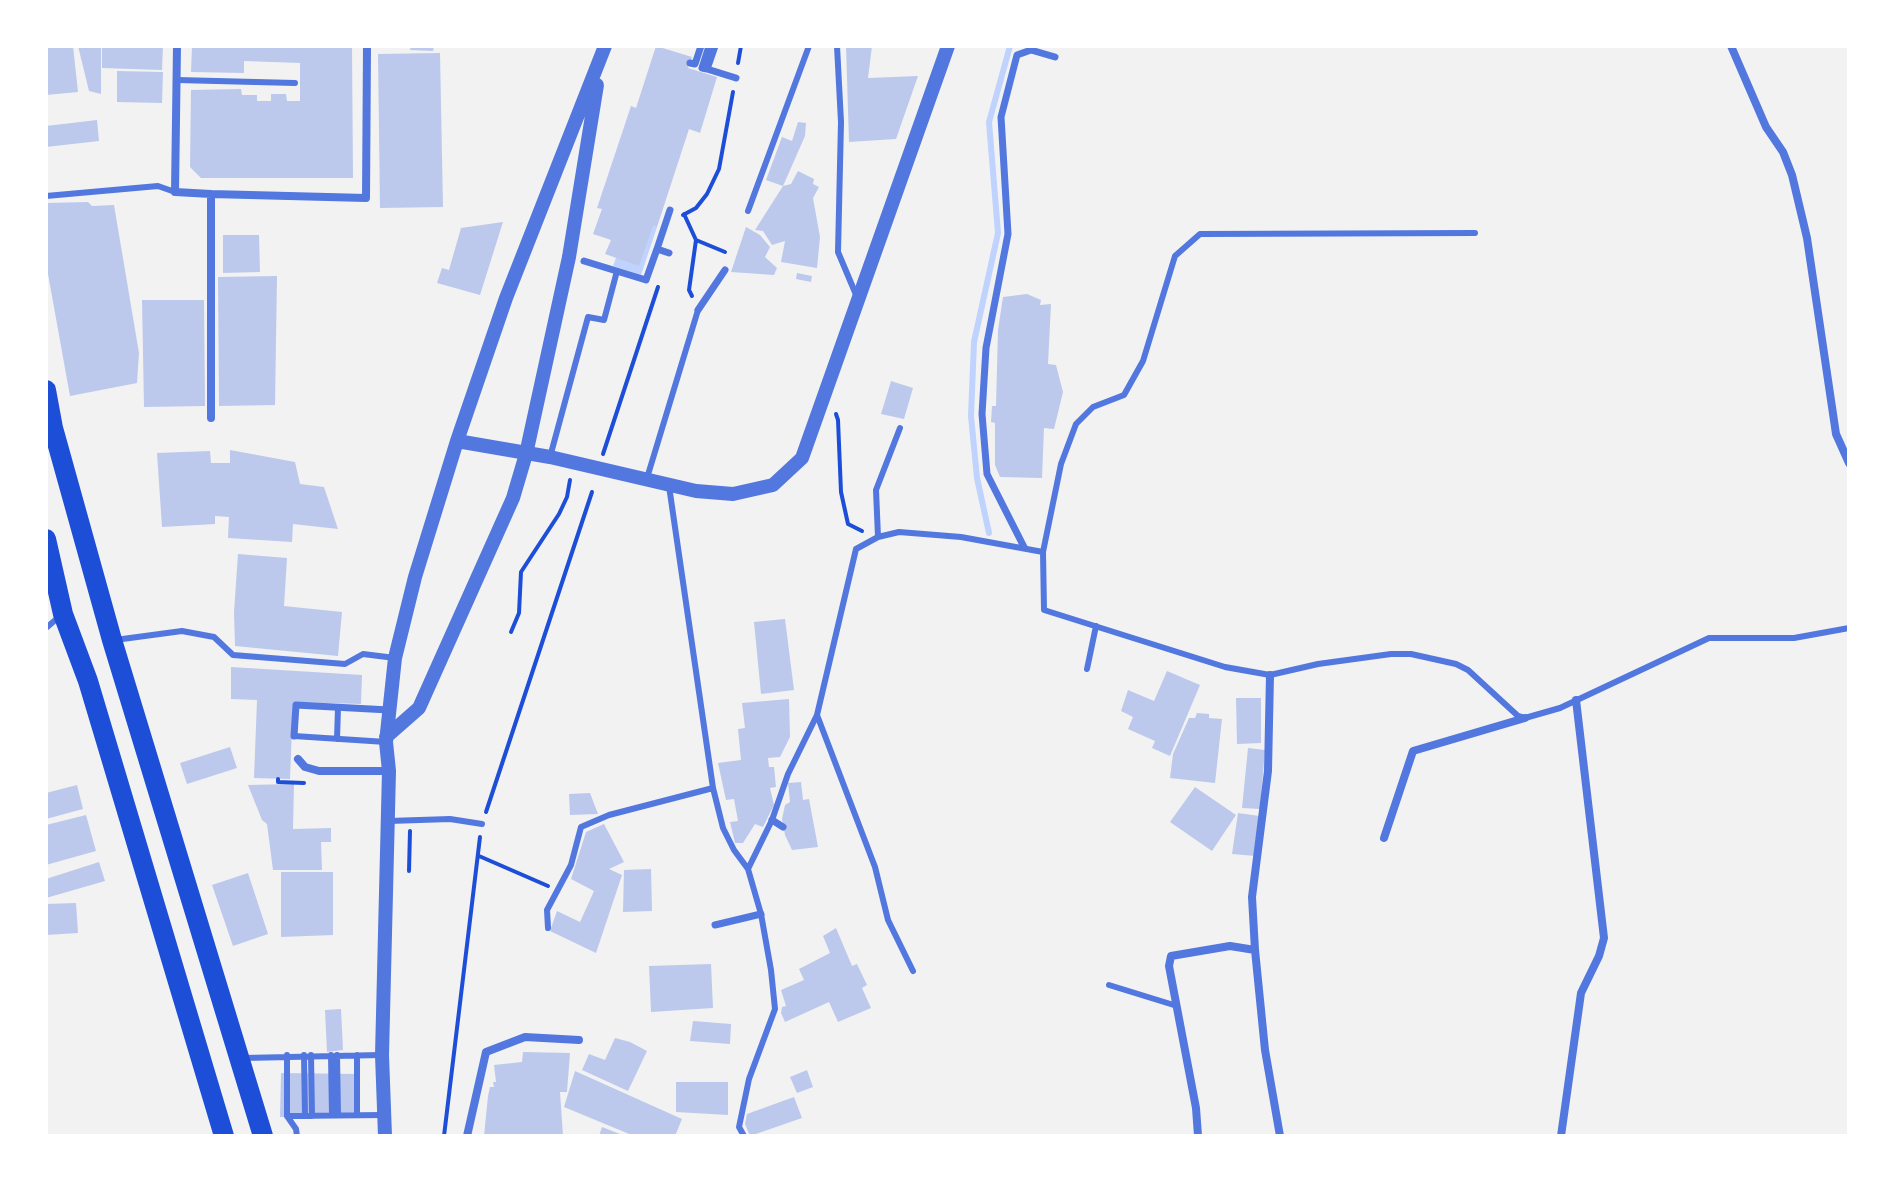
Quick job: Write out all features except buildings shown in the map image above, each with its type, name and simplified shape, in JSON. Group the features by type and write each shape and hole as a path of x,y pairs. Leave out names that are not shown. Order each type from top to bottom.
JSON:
{"main road":[{"path":"46,390 53,428 112,640 263,1136"},
{"path":"46,539 63,614 88,681 224,1136"}],"street":[{"path":"177,46 175,192 366,198 367,46"},
{"path":"690,63 695,64 701,46"},
{"path":"709,46 702,68 736,78"},
{"path":"707,69 715,46"},
{"path":"457,441 550,457 668,482 696,491 733,494 773,485 802,458 948,46"},
{"path":"1731,46 1766,127 1783,152 1792,175 1807,238 1836,434 1849,463"},
{"path":"385,1136 382,1055 389,821 386,740 395,658 415,577 457,441 506,298 602,50"},
{"path":"386,740 419,708 513,498 526,454 569,257 602,50"},
{"path":"1024,547 987,474 982,414 986,348 1008,234 1001,117 1017,55 1031,50 1055,57"},
{"path":"211,194 211,418"},
{"path":"584,261 646,280 670,210"},
{"path":"657,249 669,253"},
{"path":"608,268 611,256"},
{"path":"698,310 725,270"},
{"path":"1270,675 1268,771 1252,897 1265,1050 1280,1136"},
{"path":"1561,1136 1581,993 1604,938 1576,700"},
{"path":"294,736 296,705 389,710"},
{"path":"1384,838 1413,751 1525,718"},
{"path":"298,759 305,767 319,771 389,771"},
{"path":"772,820 783,827"},
{"path":"715,925 761,914"},
{"path":"1198,1136 1196,1108 1169,966 1171,956 1230,946 1255,950"},
{"path":"467,1136 486,1052 525,1037 579,1040"}],"lane":[{"path":"748,211 809,46"},
{"path":"837,46 841,122 838,252 857,297"},
{"path":"177,80 295,83"},
{"path":"46,196 158,186 175,192"},
{"path":"1475,233 1200,234 1175,256 1143,361 1124,395 1093,407 1076,424 1061,464 1043,552 1044,610 1225,667 1270,675 1318,664 1391,654 1411,654 1456,664 1468,670 1510,705 1518,716 1525,718 1560,708 1709,638 1794,638 1849,628"},
{"path":"550,457 588,317 604,320 617,271"},
{"path":"647,478 698,310"},
{"path":"878,537 876,490 900,428"},
{"path":"668,482 713,788 723,828 748,869 761,914 775,1009 749,1079 739,1127 744,1136"},
{"path":"748,869 817,715 856,549 878,537 899,532 961,537 1043,552"},
{"path":"46,628 63,614"},
{"path":"1087,669 1096,626"},
{"path":"112,640 182,631 214,637 233,655 345,664 363,654 395,658"},
{"path":"337,739 338,708"},
{"path":"817,715 875,867 888,920 913,971"},
{"path":"294,736 386,740"},
{"path":"548,928 547,910 571,865 581,827 609,815 713,788"},
{"path":"389,821 450,819 482,824"},
{"path":"1109,985 1177,1006"},
{"path":"287,1055 287,1116 297,1136"},
{"path":"308,1055 308,1116"},
{"path":"334,1055 335,1115"},
{"path":"357,1055 357,1115"},
{"path":"240,1058 382,1055"},
{"path":"287,1116 384,1115"}],"path":[{"path":"700,190 707,194"},
{"path":"684,214 696,240 689,290 698,310"},
{"path":"696,240 725,252"},
{"path":"825,390 838,420 841,492 848,524 878,537"},
{"path":"511,632 519,613 521,572 559,514 567,497 573,462"},
{"path":"444,1136 482,824 592,492"},
{"path":"409,871 410,820"},
{"path":"478,856 558,890"}],"water":[{"path":"653,226 657,227 641,275 613,266 616,258"}],"waterway":[{"path":"989,533 977,478 971,416 974,342 998,233 989,122 1010,46"}]}
